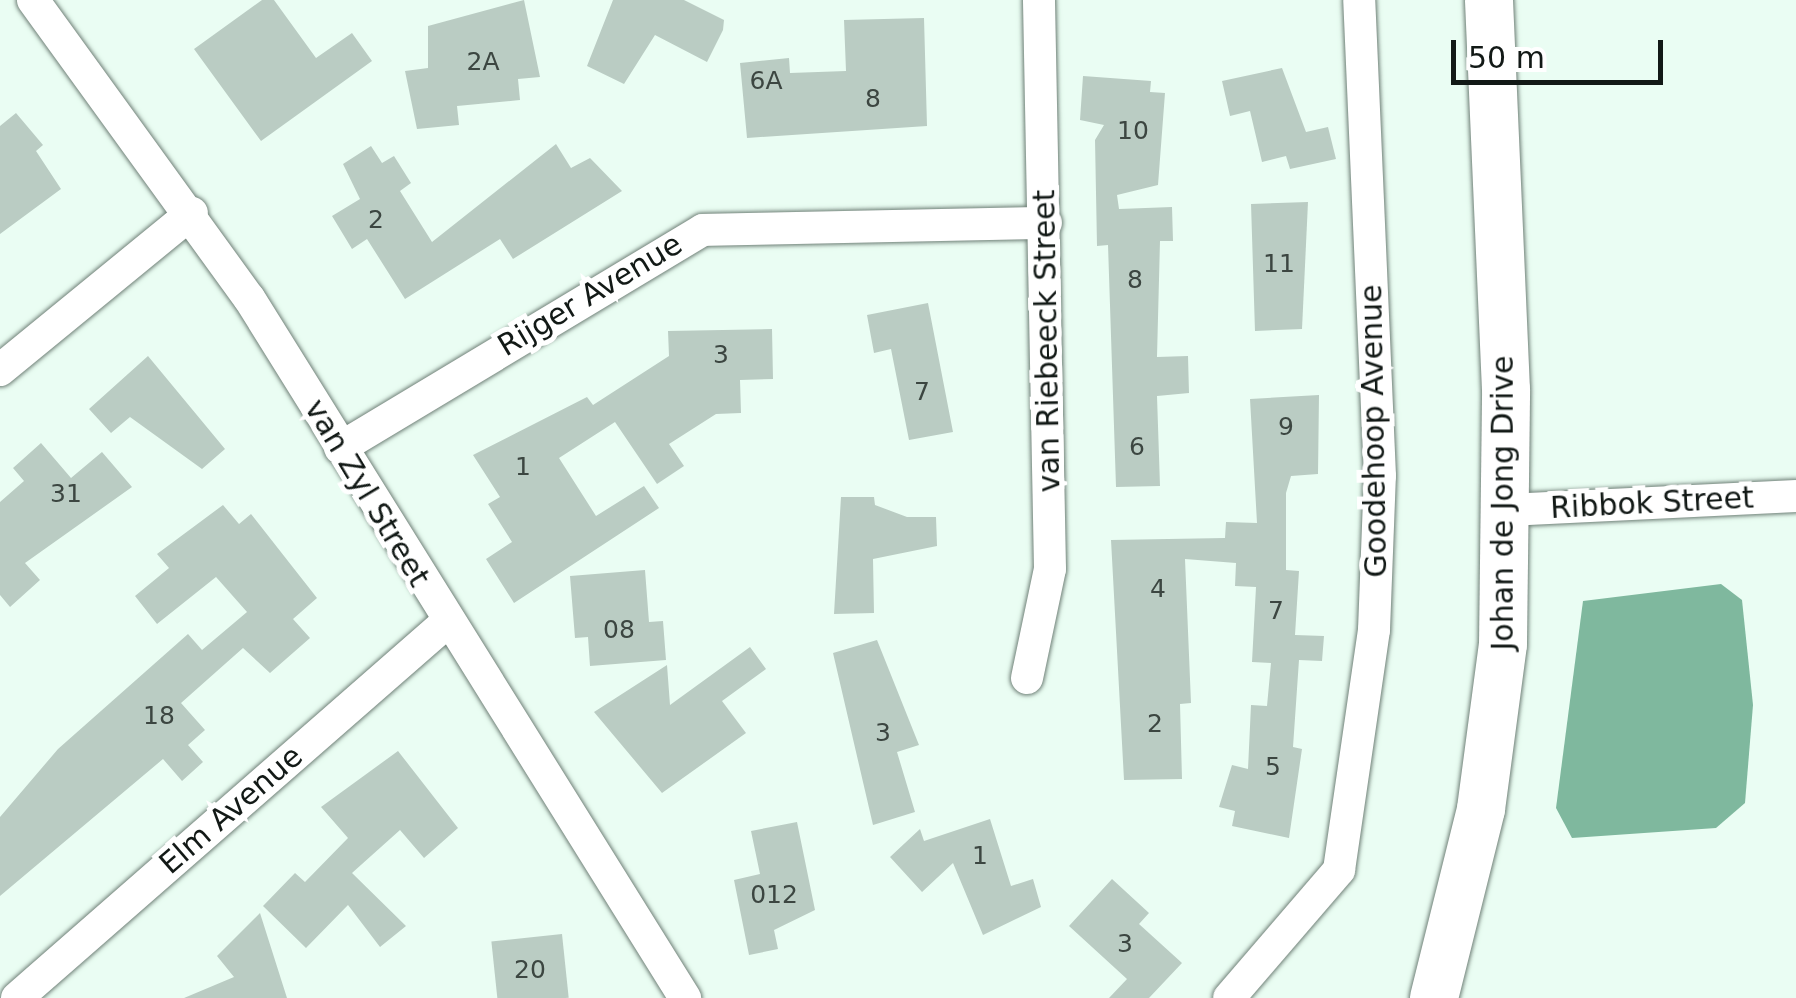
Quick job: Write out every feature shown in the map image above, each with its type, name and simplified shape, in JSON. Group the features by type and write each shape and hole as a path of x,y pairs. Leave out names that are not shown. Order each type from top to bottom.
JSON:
{"street":[{"name":"van Zyl Street","path":"33,0 192,214 685,998"},
{"name":"van Riebeeck Street","path":"1027,678 1050,568 1039,0"},
{"name":"Goodehoop Avenue","path":"1229,998 1338,870 1374,630 1380,476 1358,0"},
{"name":"Johan de Jong Drive","path":"1434,998 1498,709 1508,510 1489,0"},
{"path":"0,370 192,214"},
{"name":"Rijger Avenue","path":"340,448 703,230 1046,223"},
{"name":"Ribbok Street","path":"1508,510 1796,496"},
{"name":"Elm Avenue","path":"17,998 446,623"}],"shaded area":[{"path":"1721,584 1742,600 1753,705 1745,803 1716,828 1572,838 1556,808 1583,601"}],"building":[{"path":"262,0 274,0 316,58 352,33 372,61 261,141 194,49"},
{"path":"524,0 540,77 518,79 520,100 457,106 459,125 417,129 405,71 428,68 428,26"},
{"path":"613,0 684,0 724,20 723,30 707,62 655,35 624,84 587,66"},
{"path":"924,18 927,126 747,138 740,63 789,58 790,73 846,71 844,20"},
{"path":"1282,68 1306,132 1328,127 1336,159 1290,169 1286,156 1262,162 1250,111 1230,116 1222,81"},
{"path":"1083,76 1151,81 1150,92 1165,93 1158,185 1117,195 1119,209 1172,207 1173,241 1160,241 1157,357 1188,356 1189,393 1157,396 1160,486 1116,487 1108,245 1097,246 1095,140 1104,125 1080,120"},
{"path":"16,113 43,145 36,151 61,189 0,234 0,126"},
{"path":"556,144 571,168 590,158 622,191 513,259 500,239 405,299 367,239 352,249 332,216 360,199 343,164 371,146 382,163 394,156 411,183 400,191 432,242"},
{"path":"1308,202 1302,329 1255,331 1251,204"},
{"path":"928,303 953,432 909,440 891,349 874,353 867,315"},
{"path":"772,329 773,379 740,380 741,413 716,414 669,444 684,466 657,484 615,422 559,458 596,516 644,486 659,508 514,603 486,559 512,542 488,504 500,497 473,455 587,397 593,405 669,356 668,331"},
{"path":"148,356 225,449 202,469 130,417 111,433 89,409"},
{"path":"1319,395 1318,474 1291,476 1286,493 1286,570 1299,571 1295,635 1324,636 1322,661 1299,660 1293,747 1302,749 1289,838 1232,826 1235,811 1219,807 1232,765 1248,769 1251,705 1267,706 1271,663 1252,662 1256,587 1235,586 1236,563 1185,559 1191,703 1180,704 1182,779 1124,780 1111,540 1225,538 1226,522 1257,523 1250,399"},
{"path":"41,443 71,478 102,452 132,487 25,563 40,580 10,607 0,595 0,502 24,481 13,468"},
{"path":"841,497 874,497 875,505 907,517 936,517 937,546 873,559 874,613 834,614"},
{"path":"223,505 239,524 251,514 317,598 293,619 310,638 270,673 243,648 181,703 205,730 188,745 203,762 182,781 163,759 0,896 0,817 58,749 188,634 202,650 247,612 216,577 157,624 135,596 169,568 157,554"},
{"path":"645,570 649,622 663,621 666,660 590,666 588,637 575,638 570,576"},
{"path":"877,640 919,745 897,752 915,812 873,825 833,653"},
{"path":"750,647 766,669 722,701 746,733 662,793 594,712 667,665 670,705"},
{"path":"398,751 458,828 424,858 400,830 352,873 406,926 380,947 348,905 306,948 263,906 295,873 305,882 348,838 321,807"},
{"path":"990,819 1011,886 1033,879 1041,907 983,935 953,863 922,892 890,857 920,829 924,841"},
{"path":"797,822 815,910 774,930 778,949 749,955 734,880 760,874 751,831"},
{"path":"1112,879 1149,913 1139,924 1182,963 1149,998 1109,998 1127,979 1069,926"},
{"path":"260,913 287,998 184,998 234,977 217,956"},
{"path":"562,934 569,998 497,998 491,941"}]}
